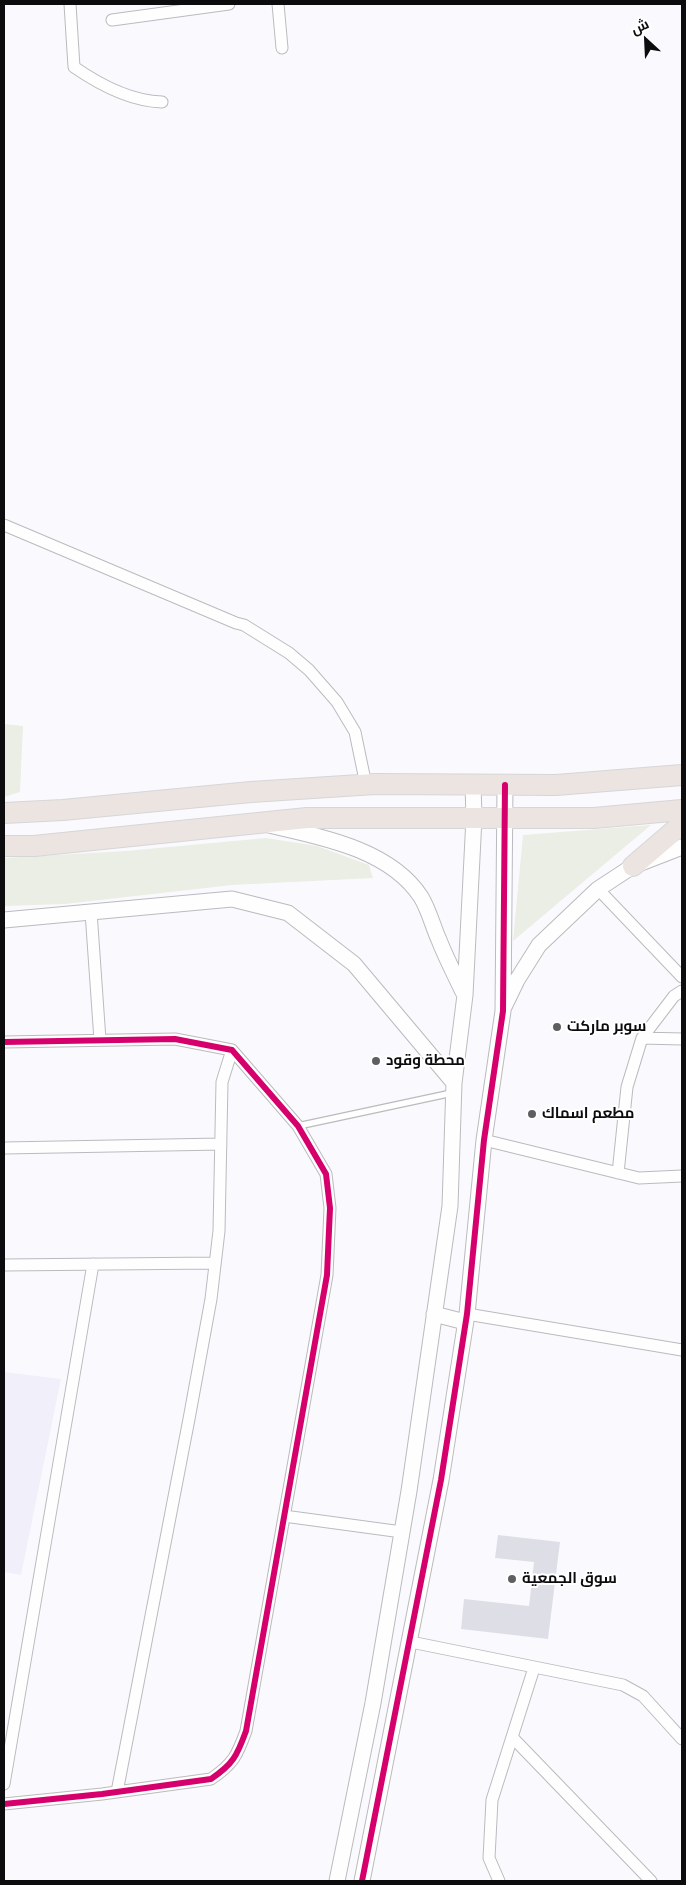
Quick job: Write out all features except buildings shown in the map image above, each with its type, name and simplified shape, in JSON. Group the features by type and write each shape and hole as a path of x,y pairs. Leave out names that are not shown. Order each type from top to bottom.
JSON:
{"highway":[{"path":"4,813 63,810 251,792 366,785 556,785 682,775"},
{"path":"4,846 34,846 306,818 594,818 682,810"},
{"path":"633,866 682,824"}],"street":[{"path":"70,4 74,68 113,90 148,102 162,102"},
{"path":"112,20 229,4"},
{"path":"278,4 282,48"},
{"path":"4,525 96,565 244,625 289,653 309,670 337,702 355,732 366,785"},
{"path":"337,1881 373,1703 402,1532 450,1206 454,1088 464,995 474,818 473,784"},
{"path":"362,1881 411,1642 441,1480 466,1318 484,1140 502,1010 505,785"},
{"path":"258,822 333,840 374,857 402,875 422,898 439,942 464,995"},
{"path":"502,1010 517,980 539,945 598,889 633,866 682,847"},
{"path":"598,889 682,977"},
{"path":"4,920 232,899 288,913 354,964 454,1088"},
{"path":"91,912 100,1040"},
{"path":"618,1173 627,1087 642,1038 674,996 682,991"},
{"path":"4,1042 175,1038 232,1050 298,1126 326,1174 330,1208 327,1275 246,1731 238,1754 226,1769 211,1779 118,1792 4,1804"},
{"path":"642,1038 682,1039"},
{"path":"118,1792 189,1419 215,1263 219,1231 222,1082 232,1050"},
{"path":"484,1140 639,1178 682,1176"},
{"path":"4,1148 221,1144"},
{"path":"4,1265 215,1263"},
{"path":"4,1784 93,1264"},
{"path":"434,1314 682,1350"},
{"path":"284,1516 402,1532"},
{"path":"411,1642 623,1685 643,1696 682,1739"},
{"path":"499,1881 489,1858 492,1800 534,1668"},
{"path":"512,1737 651,1881"},
{"path":"345,1841 347,1849 355,1854 369,1846"}],"lane":[{"path":"298,1126 454,1088"}],"shaded area":[{"path":"4,724 23,726 20,792 4,797"},
{"path":"651,825 513,941 523,835"},
{"path":"266,838 317,846 369,865 373,878 232,885 65,904 4,906 4,858 126,851"},
{"path":"4,1372 61,1379 21,1575 4,1572"}],"cycle path":[{"path":"362,1881 441,1480 467,1314 484,1140 503,1011 505,785"},
{"path":"4,1042 175,1039 232,1050 298,1126 326,1174 330,1208 327,1275 246,1731 237,1753 229,1764 211,1779 102,1794 4,1804"}],"place":[{"name":"سوبر ماركت","path":"557,1027"},
{"name":"محطة وقود","path":"376,1061"},
{"name":"مطعم اسماك","path":"532,1114"},
{"name":"سوق الجمعية","path":"512,1579"}]}
